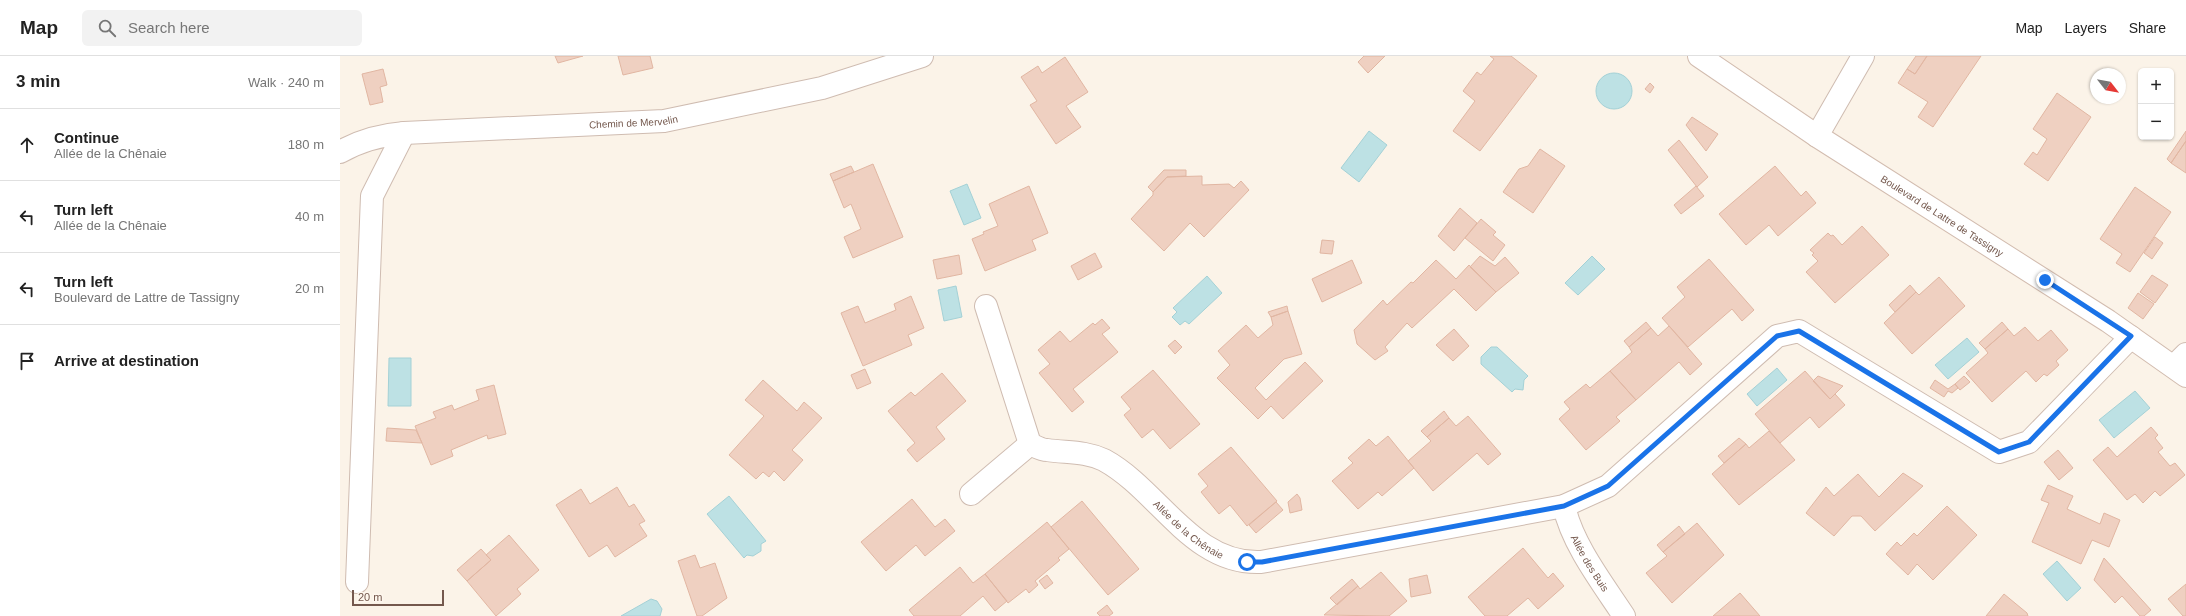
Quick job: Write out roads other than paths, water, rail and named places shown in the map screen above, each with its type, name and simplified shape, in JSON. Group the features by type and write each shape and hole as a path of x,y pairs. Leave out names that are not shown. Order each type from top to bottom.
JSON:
{"street":[{"name":"Chemin de Mervelin","path":"340,152 358,142 383,135 664,121 822,88 922,56"},
{"name":"Boulevard de Lattre de Tassigny","path":"1699,56 1817,136 2131,336 2182,365"},
{"path":"1817,136 1864,56"},
{"path":"357,582 372,196 404,133"},
{"path":"971,494 1030,444 986,306"},
{"name":"Allée de la Chênaie","path":"1030,444 1046,450 1080,452 1103,460 1125,474 1198,542 1227,557 1247,562 1262,562 1564,506 1608,486 1777,336 1799,331 1999,452 2029,442 2131,336"},
{"name":"Allée des Buis","path":"1564,506 1568,523 1600,581 1624,616"}],"water":[{"path":"1618,73 1627,78 1631,84 1631,98 1627,104 1618,109 1610,109 1601,104 1597,98 1596,87 1601,78 1607,74"},
{"path":"1369,131 1387,145 1359,182 1341,168"},
{"path":"967,184 981,218 964,225 950,191"},
{"path":"1592,256 1605,269 1578,295 1565,283"},
{"path":"1207,276 1222,293 1189,324 1185,321 1180,325 1172,317 1177,312 1173,308"},
{"path":"956,286 962,317 944,321 938,290"},
{"path":"1967,338 1979,352 1948,379 1935,365"},
{"path":"1491,347 1497,347 1528,376 1524,380 1523,390 1515,389 1512,392 1481,364 1481,357"},
{"path":"389,358 411,358 411,406 388,406"},
{"path":"1777,368 1787,380 1757,406 1747,394"},
{"path":"2135,391 2150,408 2114,438 2099,420"},
{"path":"729,496 766,541 761,544 761,551 753,556 747,555 744,558 707,514"},
{"path":"2057,561 2081,588 2067,601 2043,574"},
{"path":"651,599 657,601 662,609 660,616 621,616"}]}
